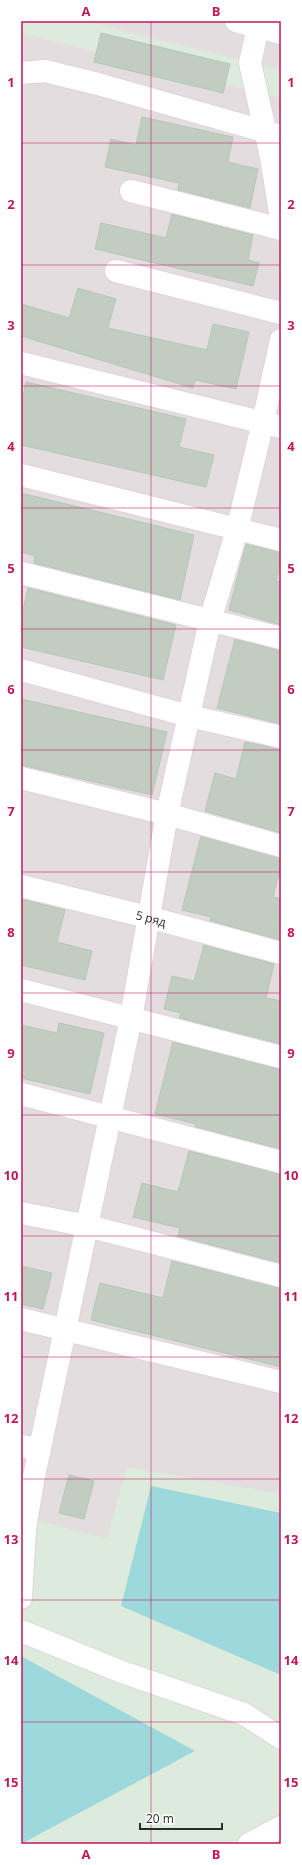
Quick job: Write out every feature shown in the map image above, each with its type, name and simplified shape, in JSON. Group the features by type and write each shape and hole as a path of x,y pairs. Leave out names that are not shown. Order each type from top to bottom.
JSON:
{"street":[{"path":"236,21 281,33"},
{"path":"258,27 250,63 273,134 281,219"},
{"path":"21,73 45,71 98,84 273,134"},
{"path":"131,191 281,229"},
{"path":"116,271 281,313"},
{"path":"21,1598 30,1448 66,1329 131,1018 167,814 210,620 237,530 272,425 281,340"},
{"path":"21,363 272,425"},
{"path":"21,475 281,540"},
{"path":"21,573 281,638"},
{"path":"21,670 189,716 281,737"},
{"path":"21,778 167,814 281,846"},
{"name":"5 ряд","path":"21,886 148,917 281,953"},
{"path":"21,990 281,1056"},
{"path":"21,1094 281,1162"},
{"path":"21,1213 88,1226 281,1276"},
{"path":"21,1319 281,1382"},
{"path":"21,1630 122,1672 244,1714 281,1738"},
{"path":"249,1844 281,1827"}],"shaded area":[{"path":"86,21 281,21 281,70"},
{"path":"21,33 281,98 281,1494 127,1467 107,1539 21,1516"},
{"path":"151,1486 281,1513 281,1675 121,1606"},
{"path":"21,1656 195,1751 21,1844"}],"building":[{"path":"101,33 230,64 223,93 94,62"},
{"path":"142,117 233,137 228,162 258,169 250,208 178,190 179,183 105,167 111,139 136,145"},
{"path":"172,214 253,235 248,260 259,263 253,286 95,249 101,223 166,238"},
{"path":"78,288 116,299 108,328 207,350 213,324 249,332 236,389 195,380 193,388 21,336 21,304 69,318"},
{"path":"26,382 186,419 179,447 214,455 206,487 21,445 21,406"},
{"path":"21,493 194,535 180,600 34,563 35,556 21,552"},
{"path":"246,544 281,552 281,561 276,581 281,582 281,625 229,610"},
{"path":"28,588 176,625 163,680 21,647 21,619"},
{"path":"235,639 281,650 281,724 217,708"},
{"path":"21,699 167,732 152,795 21,765"},
{"path":"245,742 281,749 281,833 205,811 215,773 236,779"},
{"path":"201,836 281,858 281,866 273,897 281,899 280,940 210,921 211,917 182,910"},
{"path":"21,899 65,910 57,942 92,951 85,980 21,965"},
{"path":"204,945 274,964 266,998 281,1001 281,1044 179,1018 181,1013 164,1009 172,976 194,981"},
{"path":"59,1023 104,1033 90,1094 21,1078 21,1025 57,1033"},
{"path":"173,1042 281,1069 281,1149 195,1127 196,1124 155,1114"},
{"path":"189,1151 281,1174 281,1263 178,1236 180,1228 133,1217 142,1183 178,1192"},
{"path":"172,1261 281,1288 281,1367 91,1320 100,1283 163,1298"},
{"path":"21,1266 52,1273 43,1309 21,1304"},
{"path":"69,1475 94,1481 84,1519 59,1513"}]}
